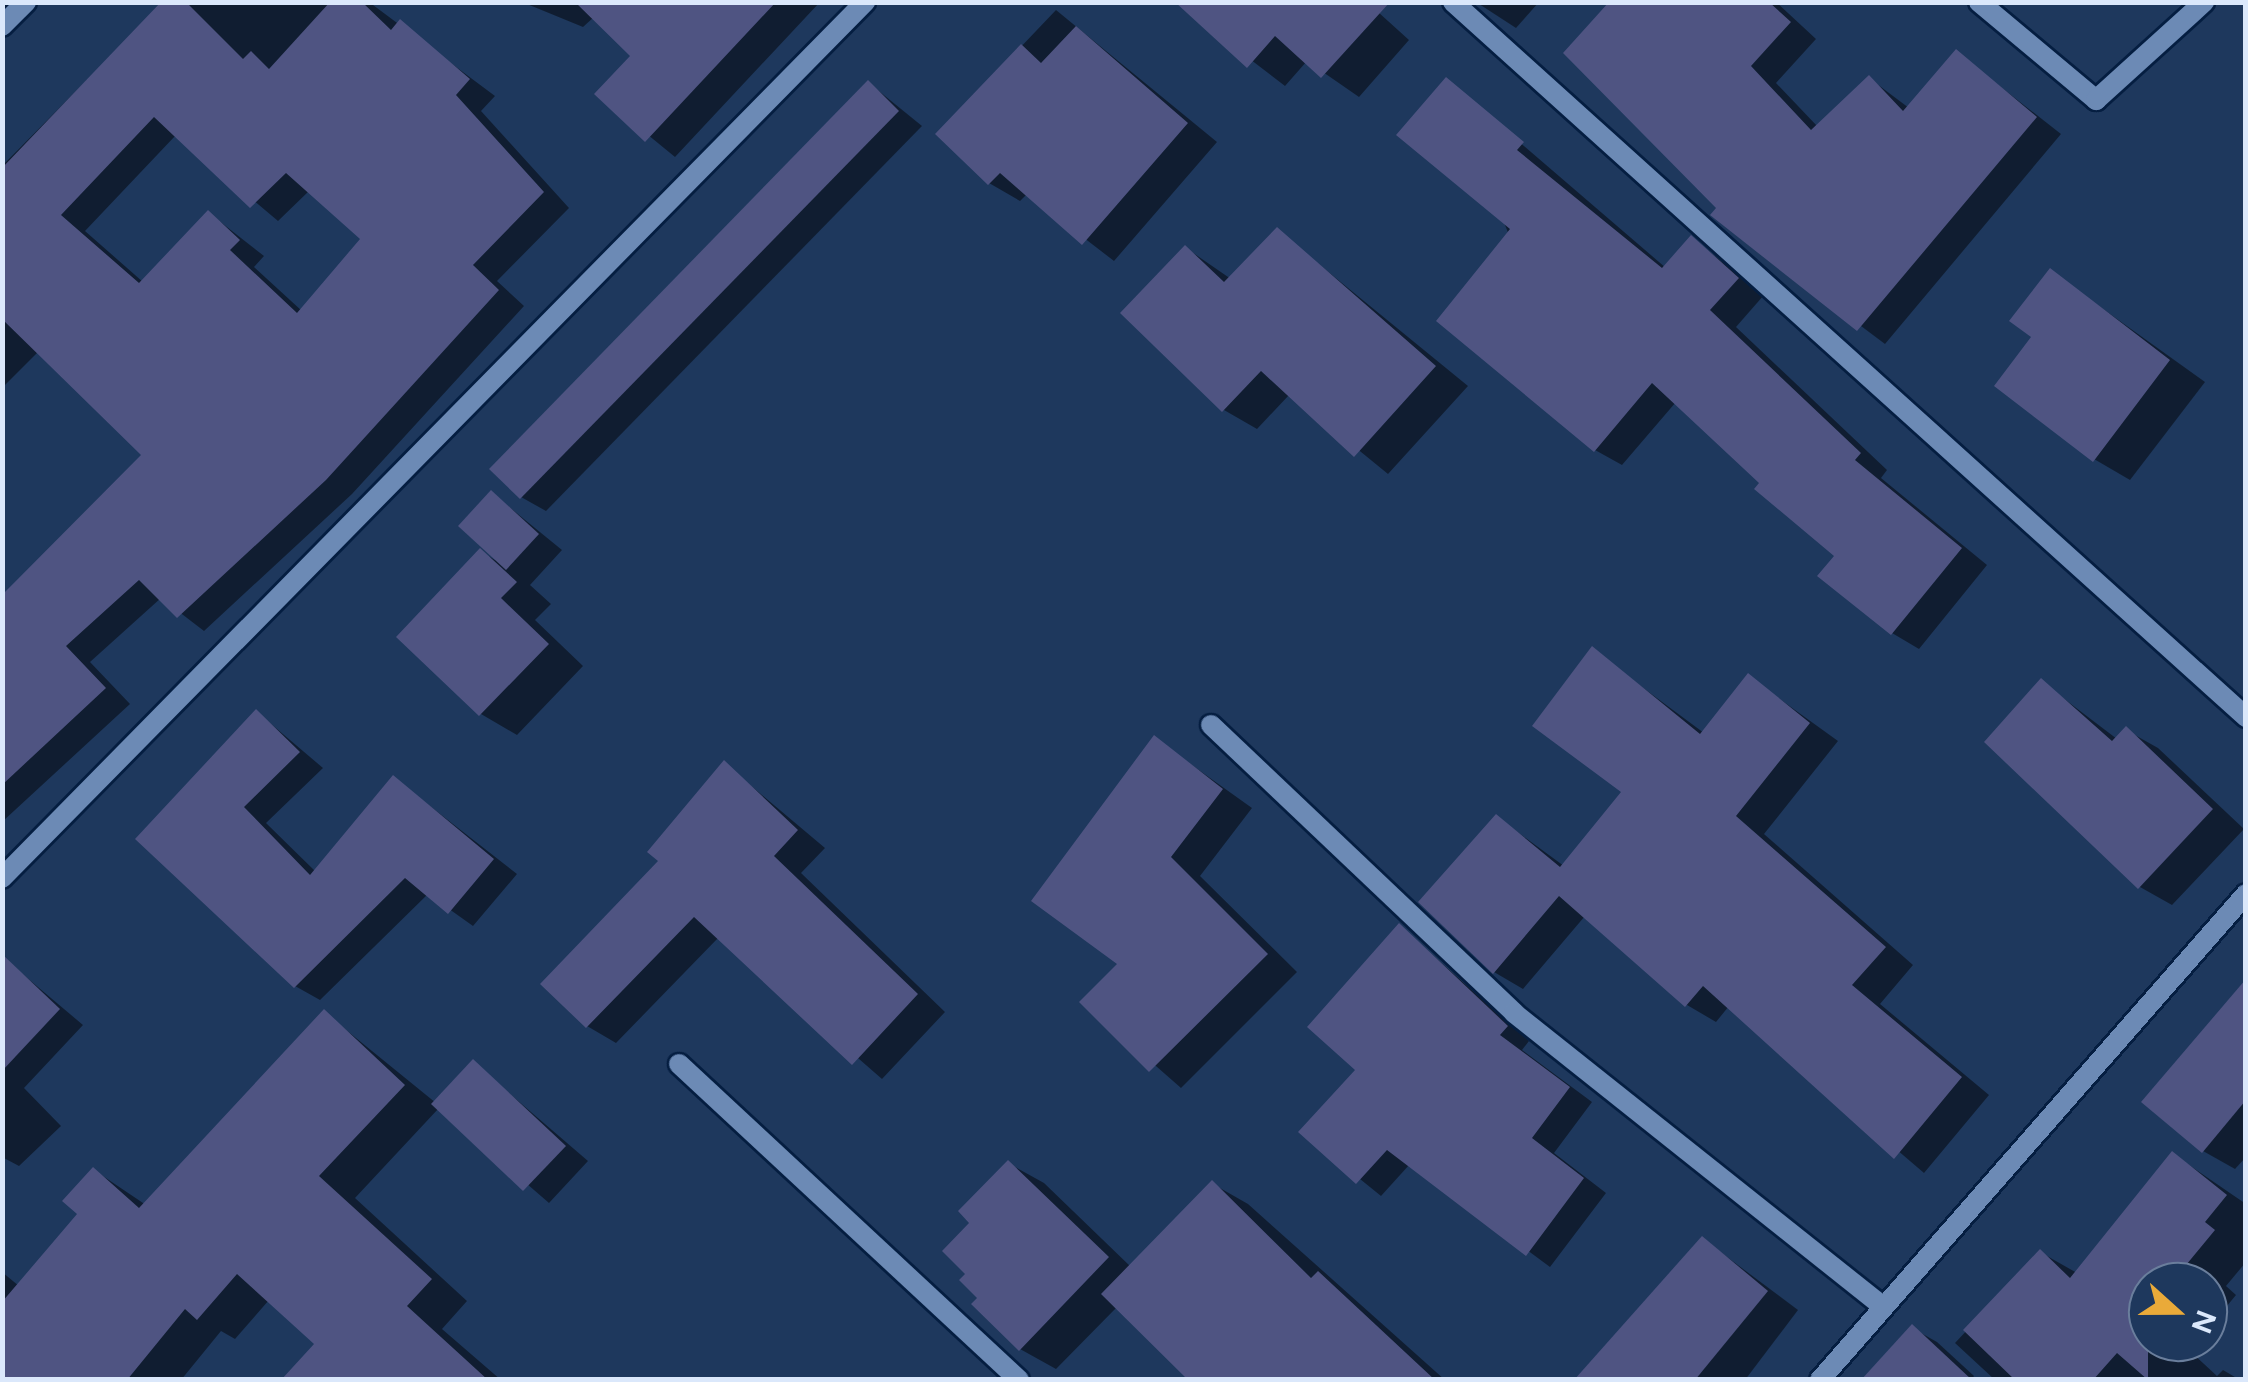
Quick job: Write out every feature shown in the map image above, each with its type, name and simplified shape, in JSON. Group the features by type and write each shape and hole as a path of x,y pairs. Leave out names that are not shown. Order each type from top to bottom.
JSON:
{"street":[{"path":"2,26 26,2"},
{"path":"2,878 865,2"},
{"path":"1453,2 2246,717"},
{"path":"1978,2 2096,100 2204,2"},
{"path":"1211,725 1514,1013 1880,1304"},
{"path":"1820,1380 1880,1304 2246,894"},
{"path":"679,1064 1019,1380"}],"building":[{"path":"161,2 186,2 243,59 251,51 269,69 330,2 362,2 391,30 400,19 470,79 456,95 544,192 473,265 499,290 326,480 177,618 139,580 66,646 106,688 2,785 2,595 141,455 2,319 2,168","holes":["154,117 250,208 286,173 360,239 297,313 230,250 240,240 208,210 139,283 61,215"]},
{"path":"575,2 776,2 645,142 594,94 630,56"},
{"path":"1175,2 1390,2 1321,78 1275,36 1247,68"},
{"path":"1609,2 1769,2 1791,22 1751,66 1811,130 1869,75 1903,111 1956,49 2037,117 1857,331 1710,215 1716,208 1563,53"},
{"path":"1076,26 1188,123 1082,245 1000,173 988,185 935,134 1021,44 1041,63"},
{"path":"1446,77 1524,142 1517,150 1662,268 1691,235 1739,278 1710,310 1861,453 1855,460 1962,548 1891,635 1817,576 1834,556 1754,489 1759,483 1652,383 1594,452 1436,321 1510,229 1396,135"},
{"path":"868,80 899,111 520,499 489,469"},
{"path":"1277,227 1436,366 1354,457 1261,371 1222,412 1120,313 1185,245 1224,282"},
{"path":"2050,268 2170,360 2093,462 1994,386 2031,337 2009,321"},
{"path":"491,490 539,534 506,570 458,526"},
{"path":"480,548 517,582 501,598 549,644 479,716 396,637"},
{"path":"1592,646 1700,734 1748,673 1810,723 1736,816 1886,947 1852,985 1962,1077 1894,1159 1703,986 1685,1007 1559,896 1493,974 1418,902 1496,814 1560,867 1621,792 1532,726"},
{"path":"2041,678 2112,741 2126,726 2213,809 2138,889 1984,742"},
{"path":"256,709 300,752 244,807 310,875 393,775 494,859 448,914 405,878 294,988 135,839"},
{"path":"1154,735 1223,789 1171,857 1268,954 1149,1072 1079,1002 1117,964 1031,901"},
{"path":"724,760 798,830 774,856 918,994 852,1065 694,917 586,1028 540,984 658,861 647,852"},
{"path":"1399,923 1508,1026 1500,1035 1570,1087 1532,1138 1584,1178 1526,1256 1387,1150 1356,1184 1298,1132 1355,1070 1307,1027"},
{"path":"2,954 60,1009 2,1071"},
{"path":"2246,979 2246,1100 2202,1153 2141,1102"},
{"path":"324,1009 405,1085 319,1176 432,1279 407,1306 488,1380 281,1380 314,1344 237,1274 197,1320 185,1309 127,1380 2,1380 2,1302 77,1214 62,1201 93,1167 139,1208"},
{"path":"473,1059 566,1146 523,1191 431,1104"},
{"path":"2172,1151 2227,1195 2205,1222 2215,1230 2189,1262 2128,1262 2128,1362 2148,1362 2148,1380 2117,1353 2093,1380 2015,1380 1963,1330 2040,1249 2070,1278"},
{"path":"1008,1160 1109,1257 1019,1351 971,1304 977,1298 959,1280 965,1274 942,1251 969,1223 958,1211"},
{"path":"1212,1180 1311,1278 1318,1271 1435,1380 1188,1380 1101,1294"},
{"path":"1702,1236 1768,1291 1695,1380 1574,1380"},
{"path":"1912,1324 1972,1380 1861,1380"}]}
